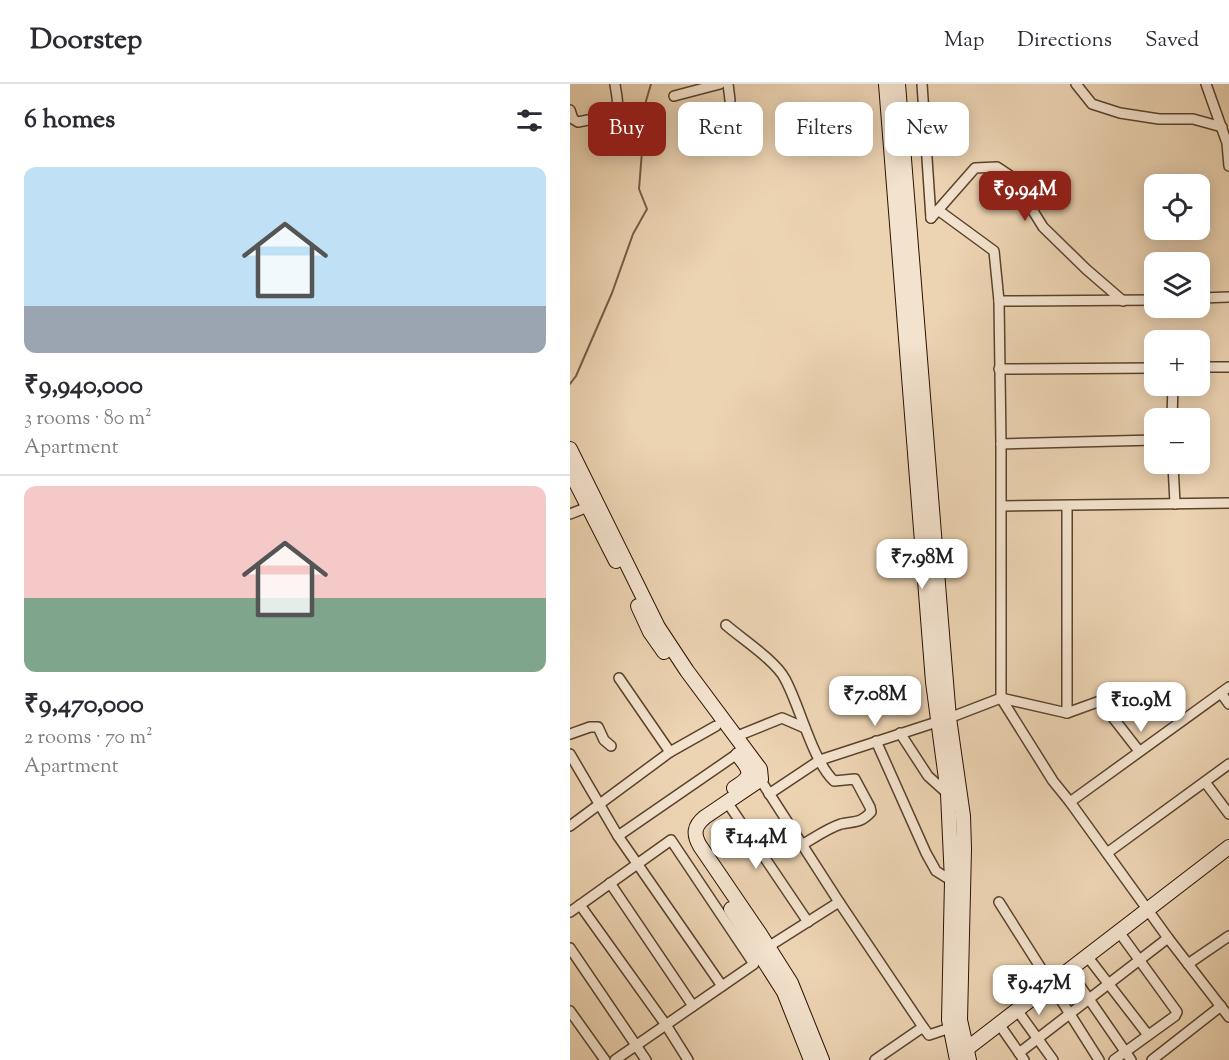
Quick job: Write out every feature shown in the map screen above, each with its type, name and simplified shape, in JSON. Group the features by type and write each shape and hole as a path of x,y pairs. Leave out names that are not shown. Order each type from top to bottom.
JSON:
{"main road":[{"path":"886,84 926,505"},
{"path":"898,84 926,505 933,682 944,720 964,849 953,1021"},
{"path":"570,449 573,473 593,505 658,627 687,671 760,770 761,779 701,820 695,834 792,1008 811,1060"},
{"path":"593,505 650,632 747,767 749,773 747,779 693,817 686,835 693,853 762,956 790,983 822,1060"},
{"path":"955,793 952,881 953,1021 959,1057"},
{"path":"959,1057 1229,847"}],"street":[{"path":"570,110 573,119 578,122 613,116 618,106 615,84"},
{"path":"674,96 720,84"},
{"path":"728,84 730,100"},
{"path":"922,84 931,218 975,168 997,167 1012,177 1044,227 1086,269 1123,301"},
{"path":"1076,84 1092,104 1120,113 1159,119 1192,119 1222,127"},
{"path":"1206,84 1227,143 1229,166"},
{"path":"938,210 994,250 999,301 1002,507 1001,698 1053,781 1229,1017"},
{"path":"1210,298 1229,297"},
{"path":"999,301 1144,300"},
{"path":"1210,368 1229,367"},
{"path":"999,369 1144,368"},
{"path":"1001,444 1144,440"},
{"path":"1174,474 1175,504"},
{"path":"1002,507 1229,503"},
{"path":"570,514 593,505"},
{"path":"1067,506 1067,713"},
{"path":"726,625 782,673 820,760 834,781 855,780 870,807 871,812 858,822 838,826 802,845"},
{"path":"619,678 670,752"},
{"path":"1070,802 1225,690 1229,704"},
{"path":"769,794 820,760 944,720 1001,698 1067,713 1100,701 1139,751"},
{"path":"735,737 782,718 805,728"},
{"path":"570,826 670,752 716,726"},
{"path":"570,734 590,727 598,727 604,740 611,746"},
{"path":"900,733 928,776 955,793"},
{"path":"876,741 926,853 936,871 952,881"},
{"path":"570,754 618,836 722,986"},
{"path":"618,836 737,754"},
{"path":"1107,853 1229,765"},
{"path":"747,767 761,779 922,1027 929,1035 953,1021"},
{"path":"1205,782 1229,814"},
{"path":"727,802 808,922"},
{"path":"570,912 671,840 762,956"},
{"path":"610,883 693,1006"},
{"path":"615,1060 839,902"},
{"path":"999,902 1100,1060"},
{"path":"580,905 666,1025 688,1060"},
{"path":"1114,1060 1128,1056 1148,1035 1175,1016 1177,1012 1119,932"},
{"path":"1188,964 1229,936"},
{"path":"999,1024 1022,1056 1069,1014 1168,938"},
{"path":"570,948 646,1060"},
{"path":"1087,956 1148,1035"},
{"path":"1069,970 1128,1056"},
{"path":"1152,1060 1221,1006"},
{"path":"1017,1010 1053,1060"},
{"path":"570,1011 605,1060"},
{"path":"875,1060 922,1027"}],"waterway":[{"path":"570,384 576,376 612,293 633,234 647,209 639,189 646,101 651,84"}]}
